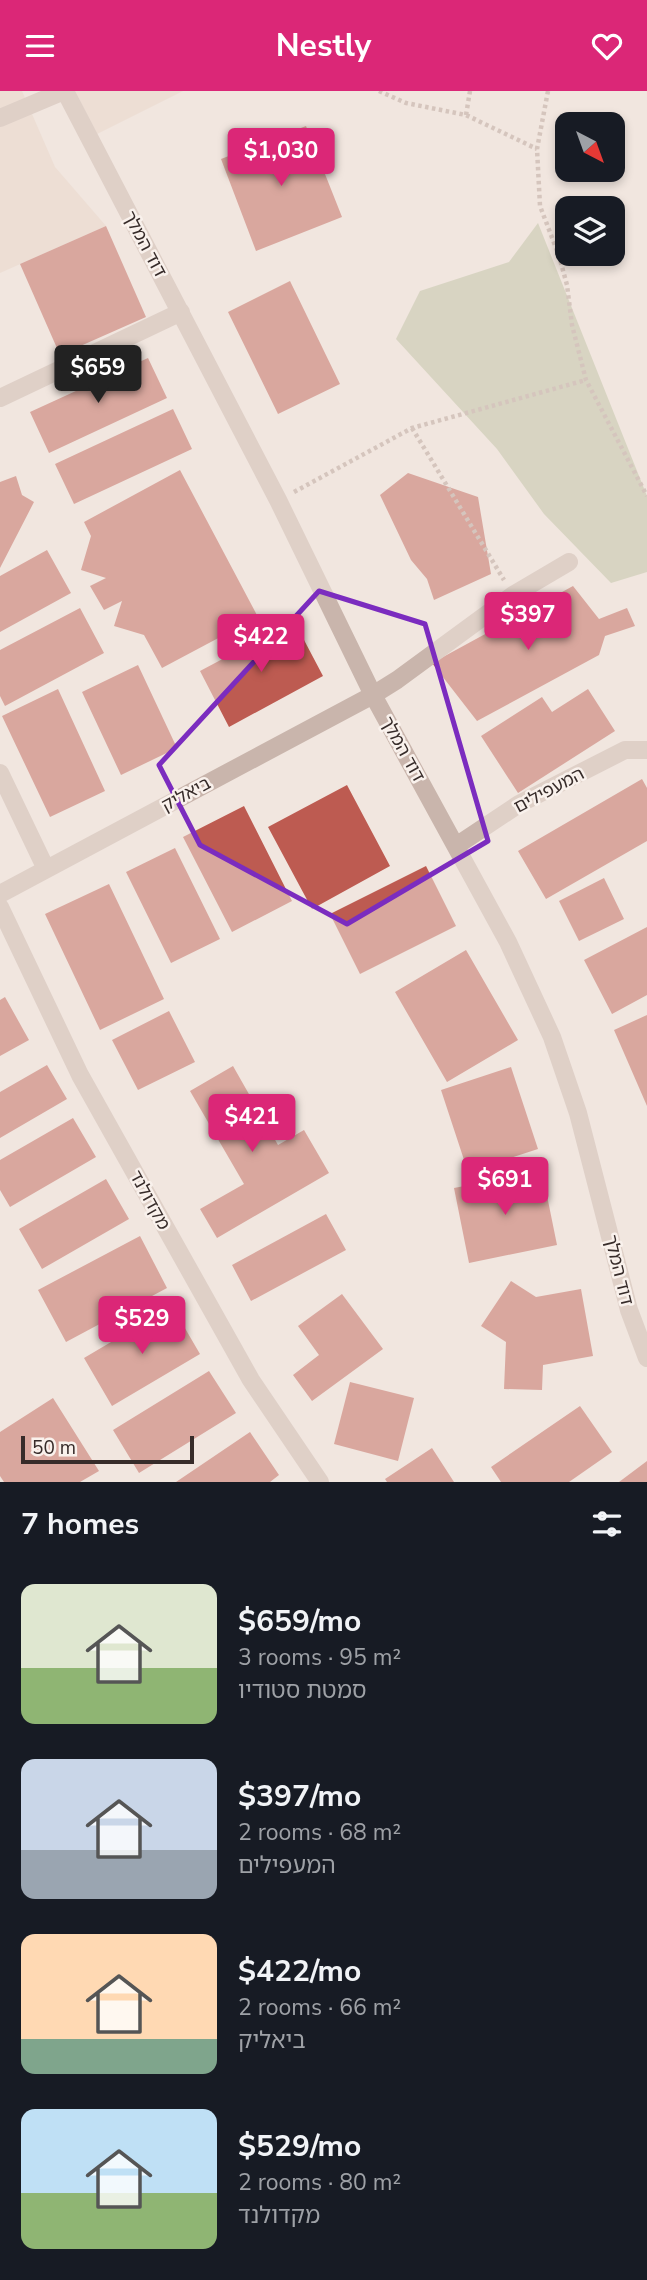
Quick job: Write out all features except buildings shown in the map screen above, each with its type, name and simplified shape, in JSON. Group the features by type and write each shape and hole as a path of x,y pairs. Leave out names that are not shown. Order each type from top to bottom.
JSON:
{"street":[{"path":"0,118 64,91"},
{"name":"דוד המלך","path":"64,91 278,500 373,695 508,942 552,1037 578,1113 629,1310 647,1358"},
{"path":"0,398 181,312"},
{"name":"ביאליק","path":"0,894 373,695 513,596 569,562"},
{"name":"המעפילים","path":"456,846 519,804 625,750 647,750"},
{"path":"0,772 46,869"},
{"name":"מקדולנד","path":"0,907 80,1075 251,1380 320,1482"}],"path":[{"path":"379,91 406,103 466,115 537,149"},
{"path":"466,115 470,91"},
{"path":"548,91 537,149 540,206 559,256 586,380 647,496"},
{"path":"278,500 412,428 586,380"},
{"path":"412,428 513,596"}],"highlighted area":[{"path":"319,591 425,624 488,841 347,924 200,845 159,765"}],"green space":[{"path":"538,223 647,496 647,572 611,583 544,514 497,449 396,339 420,291 509,262"}],"shaded area":[{"path":"0,91 22,91 55,167 106,226 0,273"},
{"path":"75,91 183,91 97,134"}]}
